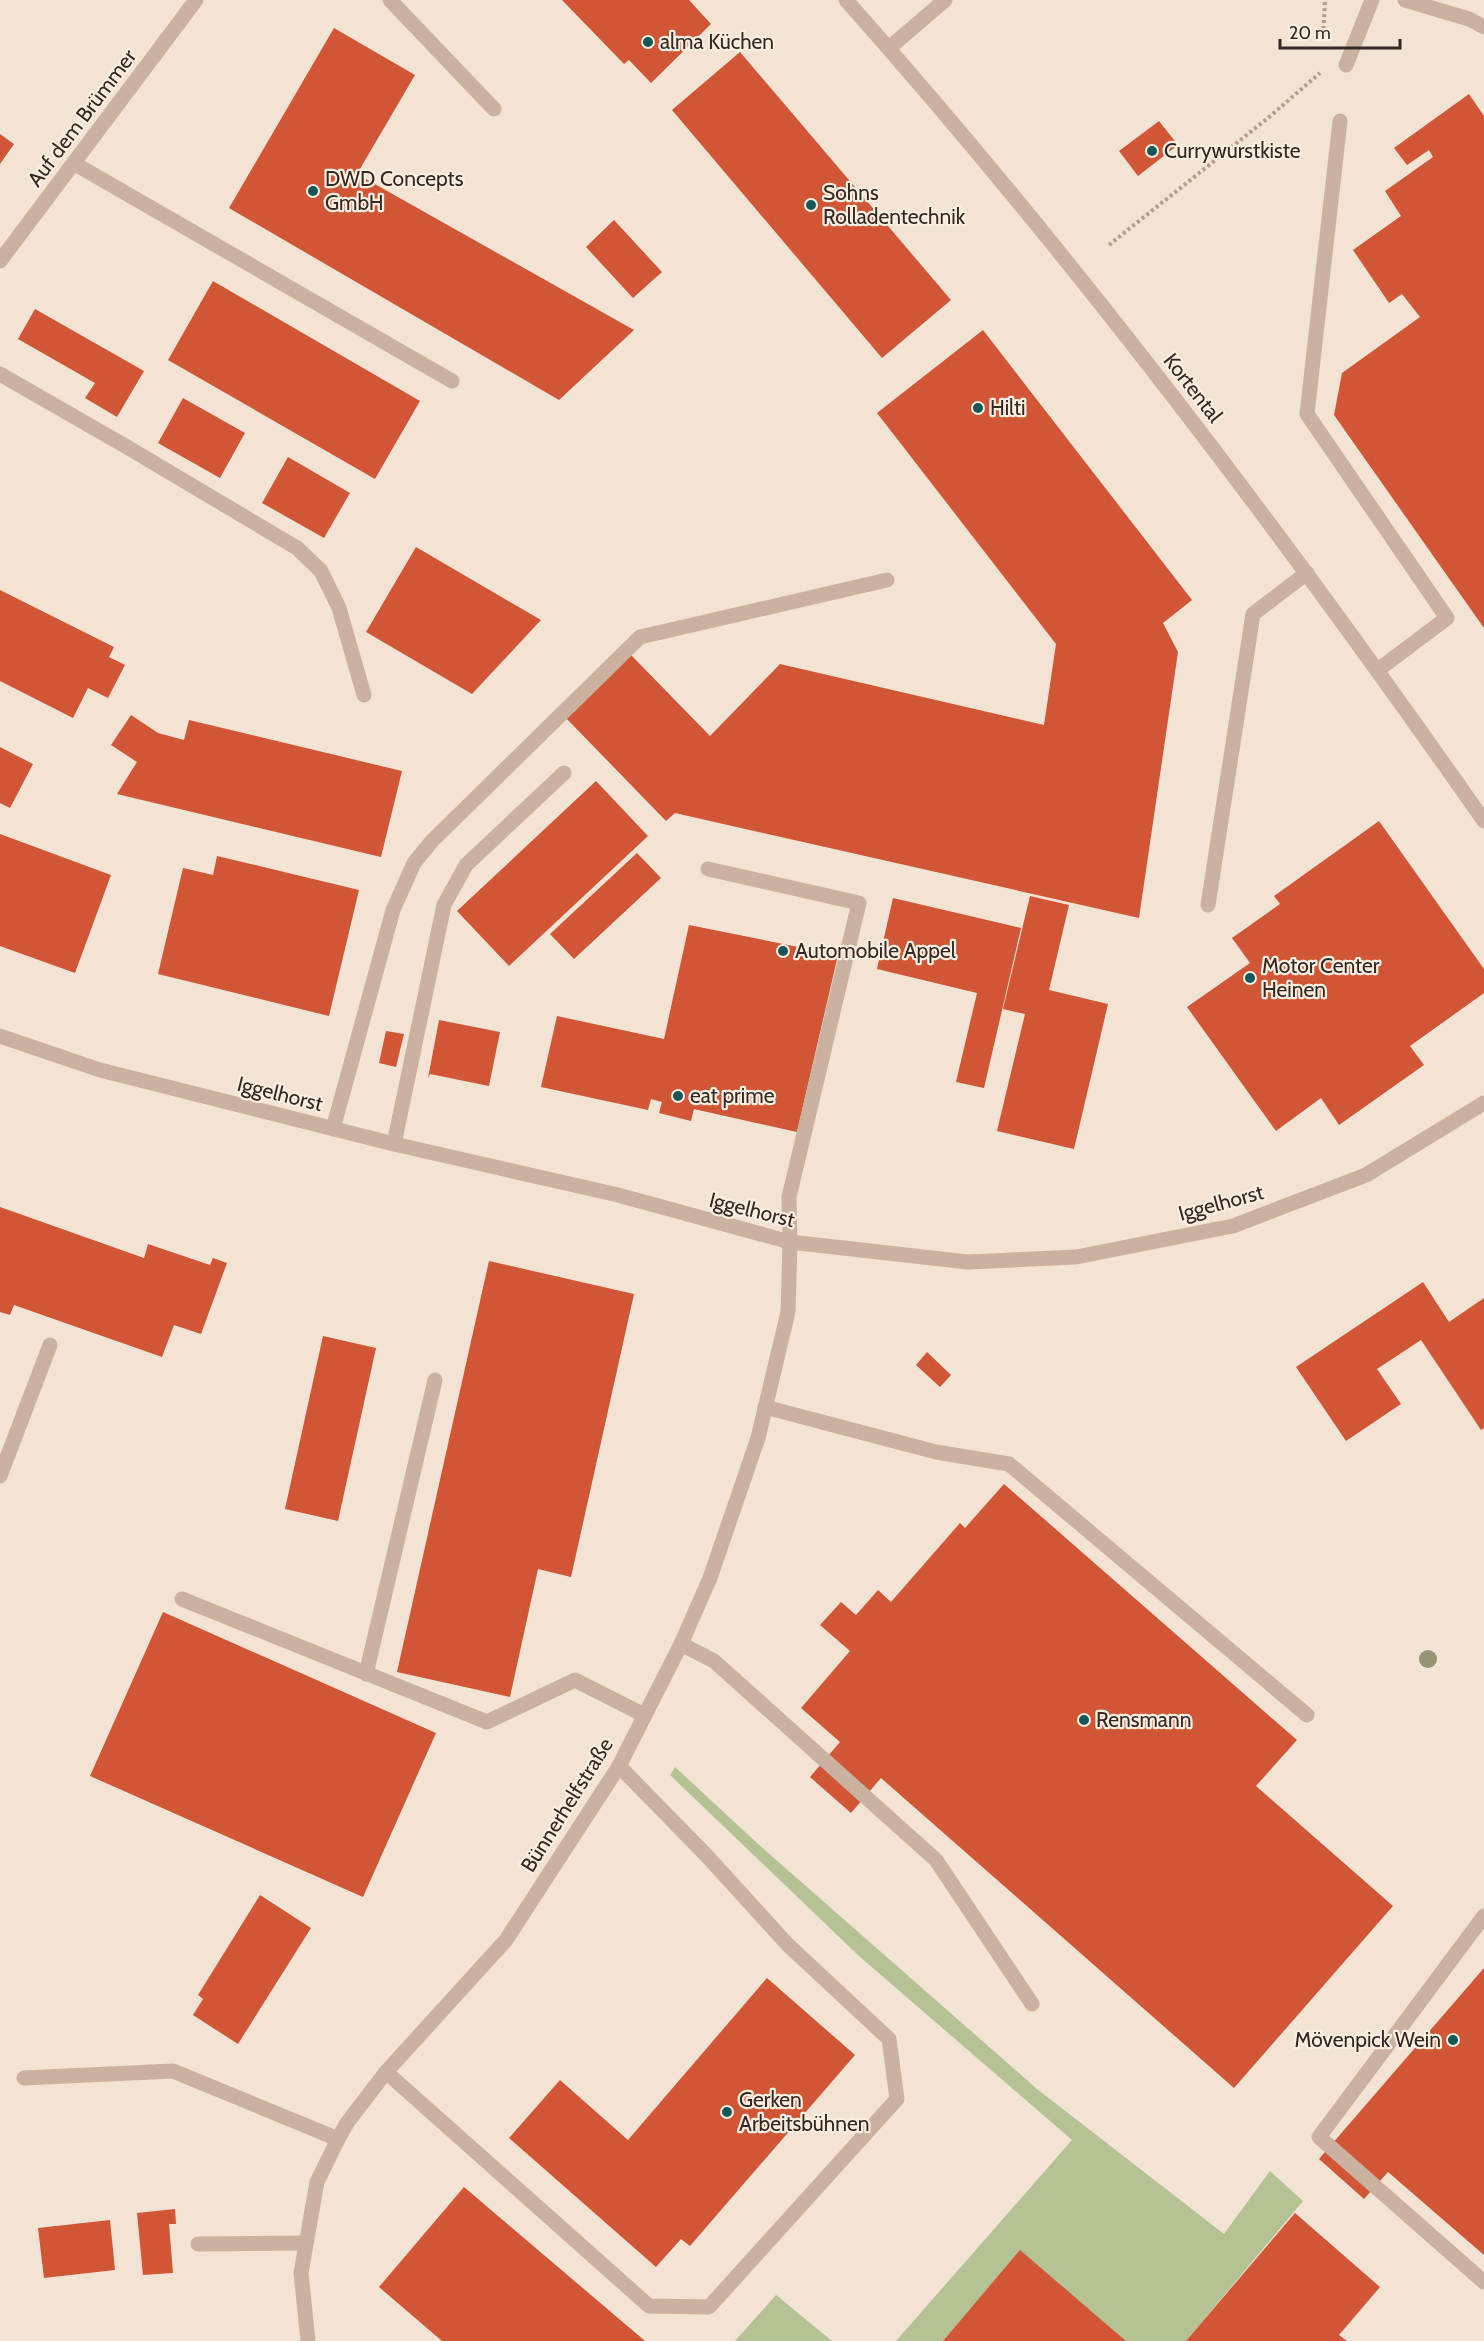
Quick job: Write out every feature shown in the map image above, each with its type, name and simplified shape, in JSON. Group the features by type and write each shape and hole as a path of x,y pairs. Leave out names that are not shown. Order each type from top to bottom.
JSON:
{"street":[{"name":"Auf dem Brümmer","path":"3,252 75,164 196,0"},
{"path":"390,0 494,109"},
{"name":"Kortental","path":"846,0 1074,272 1230,469 1378,670 1484,821"},
{"path":"888,48 945,0"},
{"path":"1346,65 1372,0"},
{"path":"1405,0 1469,19 1484,27"},
{"path":"1340,121 1307,414 1447,618 1378,670"},
{"path":"75,164 452,381"},
{"path":"0,374 297,548 321,571 339,608 364,695"},
{"path":"1208,905 1252,614 1307,573"},
{"path":"333,1129 393,910 414,863 449,825 640,637 887,580"},
{"path":"394,1144 444,905 466,865 564,772"},
{"name":"Bünnerhelfstraße","path":"308,2341 301,2273 317,2182 338,2139 347,2123 386,2072 506,1940 618,1766 681,1644 710,1578 758,1438 788,1312 789,1197 859,903 708,869"},
{"name":"Iggelhorst","path":"0,1036 100,1070 394,1144 618,1196 790,1242 968,1262 1076,1257 1233,1226 1366,1175 1484,1103"},
{"path":"0,1476 50,1345"},
{"path":"366,1674 435,1380"},
{"path":"765,1407 936,1452 1009,1464 1307,1715"},
{"path":"182,1599 487,1722 575,1680 644,1715"},
{"path":"681,1644 714,1661 936,1860 1032,2004"},
{"path":"386,2072 649,2306 709,2307 897,2099 889,2039 788,1945 700,1848 618,1766"},
{"path":"1484,1916 1319,2138 1484,2282"},
{"path":"24,2078 174,2071 338,2139"},
{"path":"198,2244 306,2243"}],"path":[{"path":"1323,48 1325,0"},
{"path":"1109,245 1235,145 1322,72 1346,65"}],"green space":[{"path":"675,1767 757,1843 1037,2089 1224,2234 1270,2171 1303,2201 1186,2341 1126,2341 1020,2251 943,2341 896,2341 1072,2140 859,1956 670,1775"},
{"path":"776,2295 832,2341 735,2341"}],"building":[{"name":"alma Küchen","path":"562,0 689,0 711,24 651,83 629,60 624,64"},
{"name":"DWD Concepts GmbH","path":"334,28 415,75 357,174 634,330 559,400 229,208"},
{"name":"Sohns Rolladentechnik","path":"740,52 951,300 882,358 672,110"},
{"path":"1469,94 1484,116 1484,628 1334,415 1342,373 1420,317 1402,294 1389,303 1353,250 1401,216 1385,191 1433,157 1429,150 1407,165 1394,148"},
{"path":"1159,121 1178,145 1138,176 1119,151"},
{"path":"0,134 14,144 0,164"},
{"path":"614,220 662,272 633,298 586,247"},
{"path":"213,281 420,401 375,479 168,360"},
{"path":"35,309 144,371 117,417 85,398 95,383 18,339"},
{"path":"983,330 1192,600 1163,623 1178,652 1139,918 675,813 666,821 565,717 630,654 710,736 780,664 1044,725 1056,644 877,413"},
{"path":"183,398 245,433 220,478 158,443"},
{"path":"288,457 350,493 324,538 262,503"},
{"path":"416,547 541,620 472,694 366,632"},
{"path":"0,590 114,647 109,657 125,665 108,698 88,688 73,718 0,681"},
{"path":"131,715 158,733 184,740 189,720 402,771 381,857 117,794 137,762 111,745"},
{"path":"0,747 33,764 10,808 0,803"},
{"path":"596,781 648,836 509,966 457,911"},
{"path":"1379,821 1484,969 1484,993 1410,1046 1424,1065 1339,1125 1321,1098 1276,1131 1187,1007 1250,963 1232,938 1280,904 1274,896"},
{"path":"0,834 111,875 75,973 0,946"},
{"path":"637,853 661,878 574,959 550,934"},
{"path":"217,856 359,890 329,1016 158,974 183,868 213,875"},
{"path":"1030,896 1069,905 1049,990 1108,1004 1074,1149 997,1131 1025,1014 1003,1009"},
{"path":"893,898 1021,928 984,1088 956,1082 977,993 877,969"},
{"path":"689,925 838,955 797,1132 694,1109 691,1121 659,1113 662,1102 651,1099 648,1110 541,1087 557,1016 664,1039"},
{"path":"439,1020 500,1032 489,1086 430,1074 428,1078"},
{"path":"386,1031 404,1034 396,1067 379,1063"},
{"path":"0,1207 144,1258 148,1244 210,1265 213,1258 227,1263 201,1334 174,1325 162,1357 14,1305 10,1315 0,1312"},
{"path":"489,1261 634,1294 571,1577 538,1569 510,1697 397,1672"},
{"path":"1423,1282 1449,1322 1484,1298 1484,1428 1481,1430 1421,1340 1377,1369 1401,1404 1346,1441 1296,1367"},
{"path":"323,1336 376,1348 338,1521 285,1509"},
{"path":"927,1352 951,1375 940,1387 916,1365"},
{"path":"1004,1484 1297,1740 1256,1786 1393,1906 1234,2088 881,1778 851,1813 810,1777 840,1742 801,1708 850,1651 820,1625 841,1602 856,1615 878,1590 891,1602 960,1523 965,1528"},
{"path":"163,1612 436,1733 363,1897 90,1776"},
{"path":"260,1895 311,1928 238,2044 193,2015 203,1999 198,1995"},
{"name":"Mövenpick Wein","path":"1484,1968 1484,2255 1388,2172 1364,2199 1319,2159"},
{"path":"767,1978 855,2055 690,2246 681,2239 656,2267 509,2138 560,2080 628,2140"},
{"path":"464,2187 645,2341 442,2341 379,2287"},
{"path":"175,2209 176,2224 169,2224 173,2273 143,2275 137,2213"},
{"path":"1295,2213 1380,2287 1339,2335 1347,2341 1186,2341"},
{"path":"110,2220 115,2270 44,2278 38,2228"},
{"path":"1020,2250 1126,2341 943,2341"}],"place":[{"name":"alma Küchen","path":"648,42"},
{"name":"Currywurstkiste","path":"1152,151"},
{"name":"DWD Concepts GmbH","path":"313,191"},
{"name":"Sohns Rolladentechnik","path":"811,205"},
{"name":"Hilti","path":"978,408"},
{"name":"Automobile Appel","path":"783,951"},
{"name":"Motor Center Heinen","path":"1250,978"},
{"name":"eat prime","path":"678,1096"},
{"name":"Rensmann","path":"1084,1720"},
{"name":"Mövenpick Wein","path":"1453,2040"},
{"name":"Gerken Arbeitsbühnen","path":"727,2112"}]}
